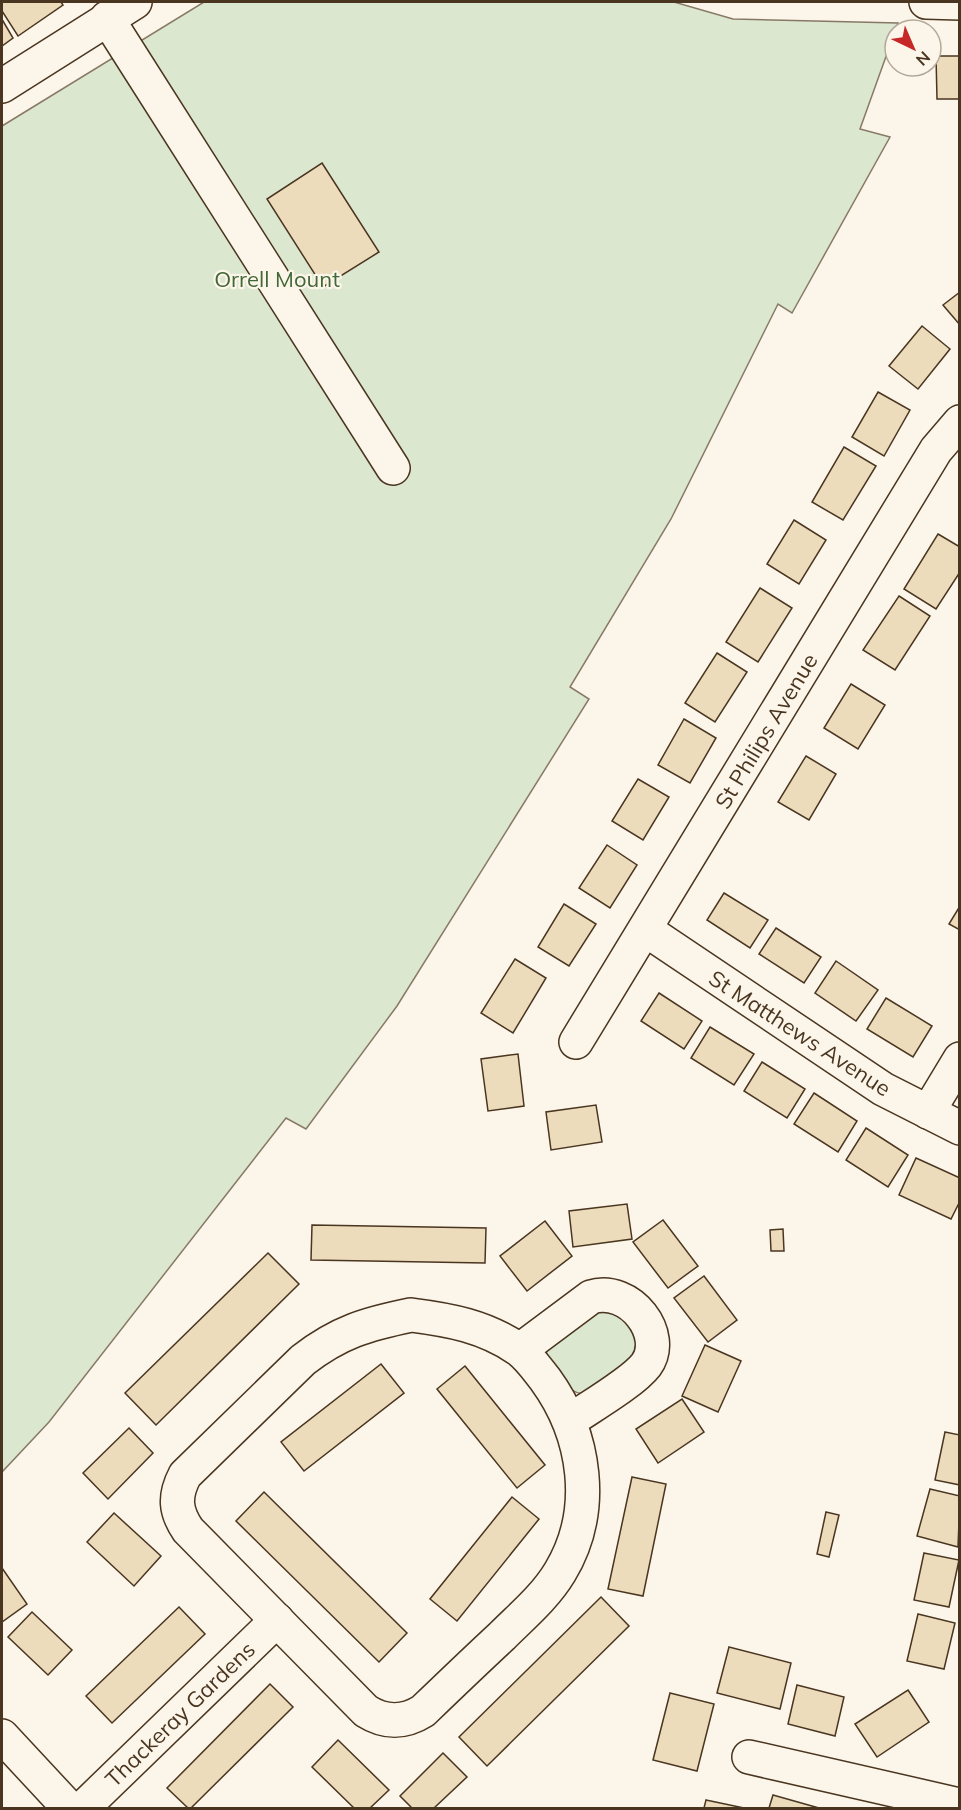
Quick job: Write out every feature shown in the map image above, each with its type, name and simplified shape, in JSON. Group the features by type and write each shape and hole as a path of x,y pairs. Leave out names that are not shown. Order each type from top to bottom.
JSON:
{"street":[{"path":"2,86 135,2"},
{"path":"926,2 960,3"},
{"path":"107,18 393,468"},
{"name":"St Philips Avenue","path":"576,1042 936,450 960,422"},
{"name":"St Matthews Avenue","path":"646,930 883,1089 960,1128"},
{"path":"928,1112 960,1059"},
{"path":"520,1350 591,1297 612,1294 630,1302 648,1327 653,1347 645,1367 571,1420"},
{"path":"411,1315 474,1326 520,1350 553,1390 571,1420 583,1478 581,1506 575,1537 560,1571 540,1600 423,1711 401,1721 376,1718 371,1714 188,1530 179,1517 176,1502 179,1486 185,1475 303,1360 325,1343 352,1329 411,1315"},
{"name":"Thackeray Gardens","path":"83,1809 277,1620"},
{"path":"2,1736 69,1809"},
{"path":"749,1757 956,1799"}],"green space":[{"name":"Orrell Mount","path":"204,2 674,2 733,19 883,23 883,65 860,129 890,137 792,313 778,304 671,519 570,687 589,699 397,1006 306,1129 286,1118 49,1422 2,1472 2,126"},
{"path":"615,1307 639,1337 634,1360 583,1394 570,1389 559,1378 546,1351 592,1309"}],"building":[{"path":"2,2 61,2 63,5 18,36 2,11"},
{"path":"2,22 13,38 2,46"},
{"path":"943,56 960,56 960,99 937,99 937,78 943,78"},
{"path":"322,163 379,252 323,287 267,199"},
{"path":"960,292 960,325 943,305"},
{"path":"922,326 950,349 918,389 889,366"},
{"path":"878,392 910,410 884,456 852,437"},
{"path":"844,447 876,466 843,520 812,502"},
{"path":"794,520 826,540 799,584 767,564"},
{"path":"938,534 960,547 960,572 936,609 904,589"},
{"path":"760,588 792,608 758,662 726,642"},
{"path":"899,596 930,616 895,670 863,650"},
{"path":"717,653 747,672 715,722 685,703"},
{"path":"851,684 885,705 858,749 824,728"},
{"path":"684,719 716,738 690,783 658,765"},
{"path":"806,756 836,774 809,820 778,802"},
{"path":"638,779 669,797 643,840 612,821"},
{"path":"607,845 637,865 610,908 579,888"},
{"path":"724,893 768,920 750,948 707,920"},
{"path":"564,904 596,924 569,966 538,947"},
{"path":"960,906 960,930 949,924"},
{"path":"776,928 821,957 804,983 759,954"},
{"path":"515,959 546,978 513,1033 481,1013"},
{"path":"836,961 878,990 856,1021 815,993"},
{"path":"659,993 702,1021 684,1049 641,1021"},
{"path":"886,998 932,1026 913,1057 867,1029"},
{"path":"710,1027 754,1054 734,1085 691,1058"},
{"path":"518,1054 524,1106 488,1111 481,1059"},
{"path":"762,1062 805,1089 787,1118 744,1091"},
{"path":"814,1093 857,1121 838,1152 794,1124"},
{"path":"596,1105 602,1142 551,1150 546,1112"},
{"path":"866,1128 908,1155 888,1187 846,1160"},
{"path":"916,1158 960,1178 960,1201 951,1219 899,1195"},
{"path":"627,1204 632,1239 573,1247 569,1211"},
{"path":"663,1220 698,1266 668,1288 633,1242"},
{"path":"545,1221 572,1256 527,1291 500,1256"},
{"path":"312,1225 486,1228 485,1263 311,1260"},
{"path":"783,1229 784,1251 771,1251 770,1230"},
{"path":"268,1253 299,1284 156,1425 125,1393"},
{"path":"704,1276 737,1320 708,1342 674,1298"},
{"path":"705,1345 741,1361 718,1412 682,1396"},
{"path":"381,1364 404,1393 304,1471 281,1442"},
{"path":"465,1366 545,1465 517,1488 437,1389"},
{"path":"682,1399 704,1432 658,1463 636,1429"},
{"path":"129,1428 153,1453 108,1499 83,1473"},
{"path":"945,1432 960,1435 960,1485 935,1480"},
{"path":"632,1477 666,1484 643,1596 608,1589"},
{"path":"930,1489 960,1496 958,1547 917,1536"},
{"path":"264,1492 407,1633 379,1662 236,1521"},
{"path":"512,1497 539,1519 457,1621 430,1599"},
{"path":"826,1512 839,1515 829,1557 817,1554"},
{"path":"114,1513 161,1556 134,1586 87,1542"},
{"path":"924,1553 959,1560 949,1607 914,1600"},
{"path":"2,1568 27,1604 2,1622"},
{"path":"601,1597 629,1626 487,1766 459,1737"},
{"path":"179,1607 205,1634 112,1723 86,1696"},
{"path":"32,1612 72,1650 48,1675 8,1637"},
{"path":"918,1614 955,1623 944,1669 907,1661"},
{"path":"729,1647 791,1663 780,1709 717,1693"},
{"path":"270,1684 293,1707 191,1808 188,1808 167,1788"},
{"path":"797,1685 844,1697 835,1736 788,1724"},
{"path":"908,1690 929,1722 877,1757 855,1724"},
{"path":"670,1693 714,1704 697,1771 653,1760"},
{"path":"338,1740 389,1790 370,1808 354,1808 312,1767"},
{"path":"443,1753 467,1777 434,1808 412,1808 400,1796"},
{"path":"773,1795 819,1808 769,1808"},
{"path":"706,1800 744,1808 704,1808"}]}
